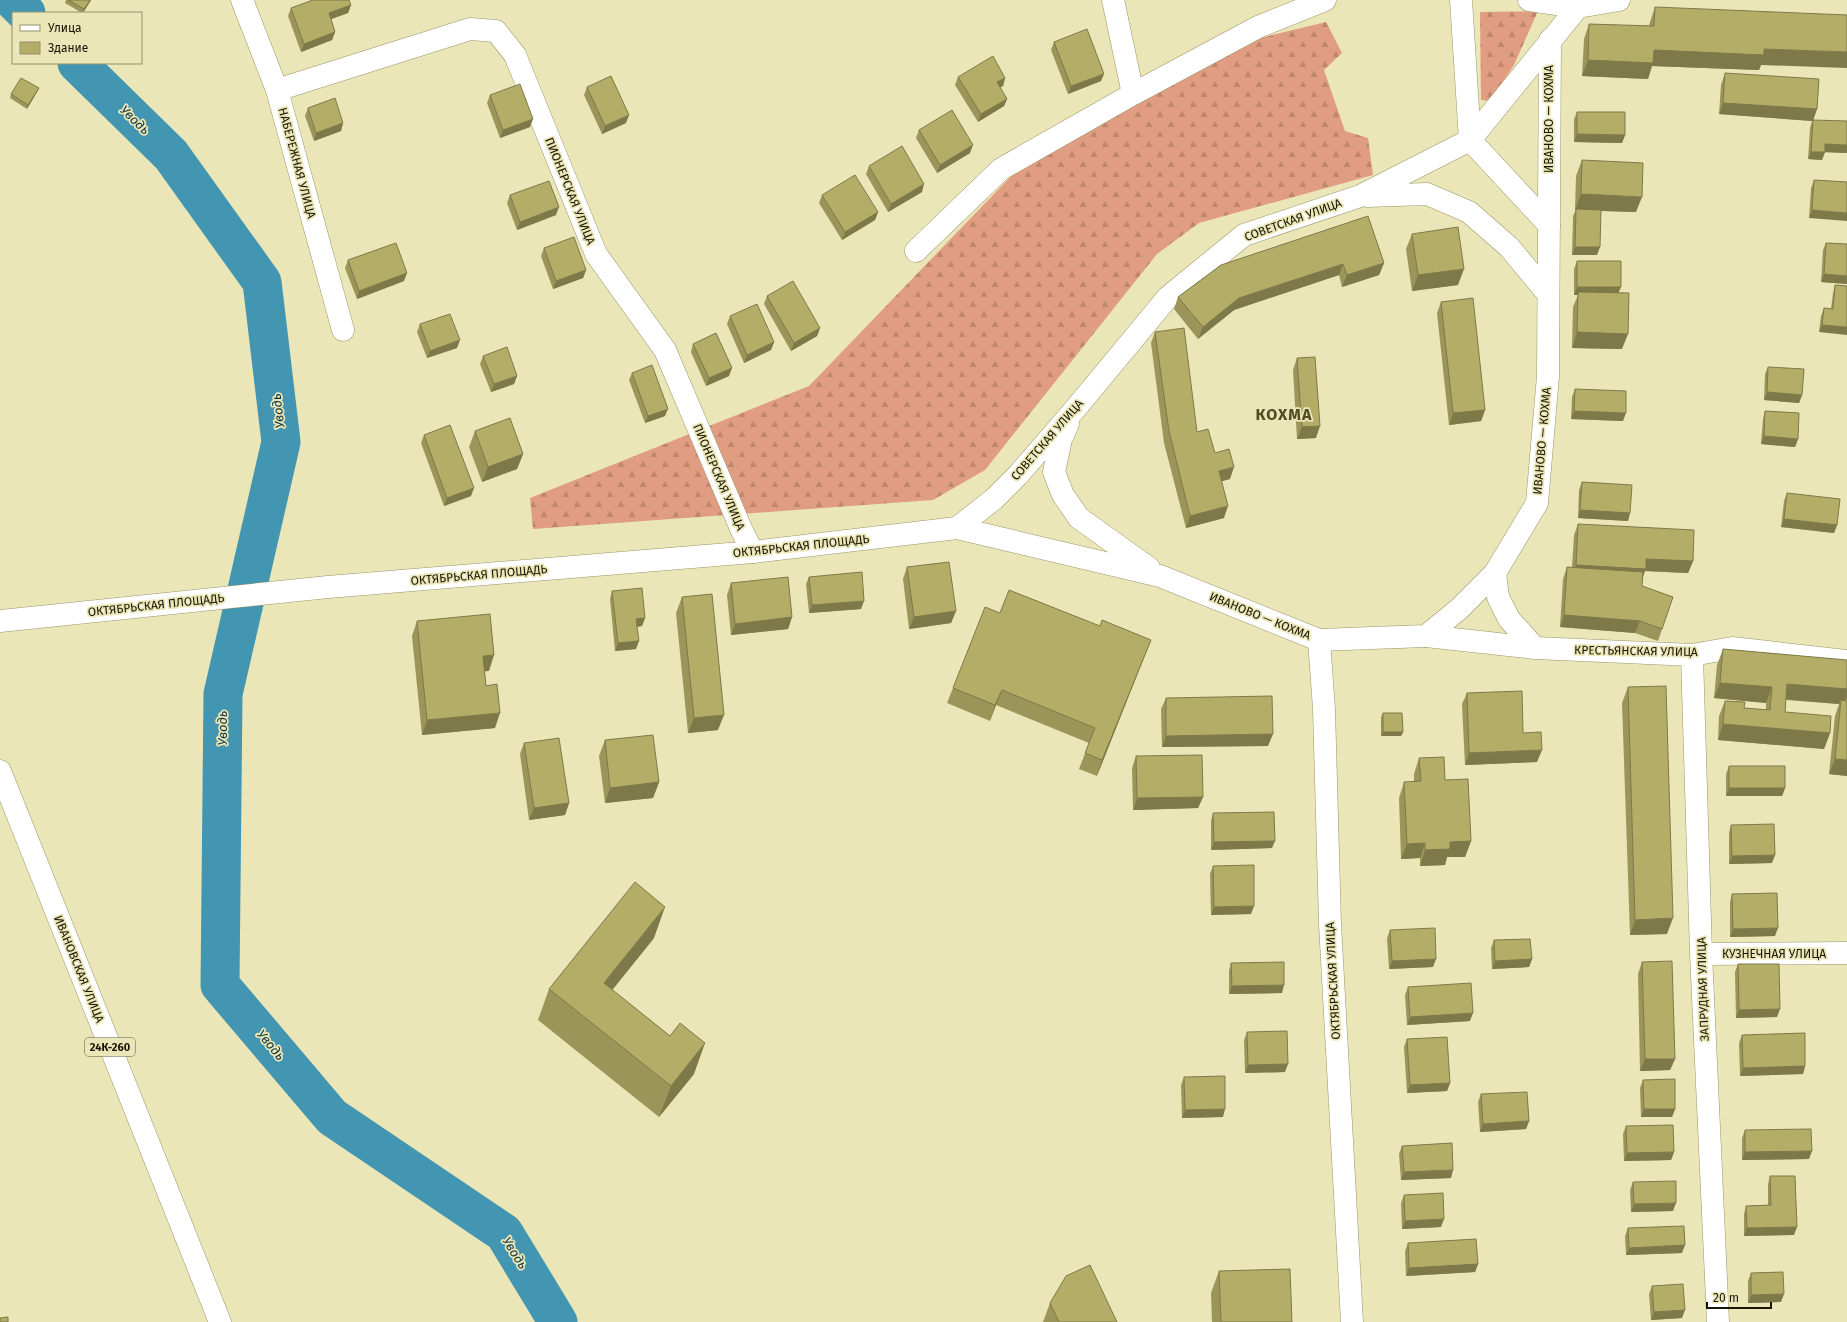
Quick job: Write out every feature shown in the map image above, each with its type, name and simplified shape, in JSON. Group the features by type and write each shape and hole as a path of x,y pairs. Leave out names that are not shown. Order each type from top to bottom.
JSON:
{"street":[{"name":"НАБЕРЕЖНАЯ УЛИЦА","path":"242,0 277,90 343,330"},
{"path":"1113,0 1133,94"},
{"path":"916,251 1002,169 1133,94 1258,28 1326,0"},
{"path":"1461,0 1470,140 1549,225"},
{"path":"1529,0 1578,7 1619,0"},
{"name":"СОВЕТСКАЯ УЛИЦА","path":"957,528 994,499 1076,408 1168,297 1244,236 1360,196 1470,140 1578,7"},
{"name":"ПИОНЕРСКАЯ УЛИЦА","path":"277,90 470,29 496,31 515,55 596,254 665,350 739,524 753,552"},
{"name":"ИВАНОВО — КОХМА","path":"957,528 1160,576 1319,640 1426,636 1459,609 1495,573 1537,503 1548,376 1550,40"},
{"path":"1360,196 1427,194 1468,212 1509,247 1548,294"},
{"path":"1076,408 1061,439 1054,472 1063,495 1079,518 1160,576"},
{"name":"ОКТЯБРЬСКАЯ ПЛОЩАДЬ","path":"0,621 328,587 753,552 957,528"},
{"path":"1495,573 1498,598 1508,619 1535,648"},
{"name":"КРЕСТЬЯНСКАЯ УЛИЦА","path":"1426,636 1535,648 1692,655 1732,648 1847,661"},
{"name":"ОКТЯБРЬСКАЯ УЛИЦА","path":"1319,640 1324,709 1330,924 1352,1322"},
{"name":"ЗАПРУДНАЯ УЛИЦА","path":"1692,655 1701,954 1718,1322"},
{"name":"ИВАНОВСКАЯ УЛИЦА","path":"0,771 220,1322"},
{"name":"КУЗНЕЧНАЯ УЛИЦА","path":"1701,954 1847,953"}],"green space":[{"path":"1538,11 1514,65 1490,101 1481,100 1480,12"},
{"path":"1326,22 1342,53 1324,70 1345,131 1368,138 1373,175 1199,223 1157,254 985,470 933,500 533,529 530,498 809,386 1018,169 1252,40"}],"building":[{"path":"68,0 90,0 84,9"},
{"path":"313,0 349,0 351,5 329,13 335,32 304,44 291,8"},
{"path":"1655,7 1847,15 1847,52 1764,49 1764,55 1654,50 1653,63 1588,60 1589,24 1654,26"},
{"path":"1087,29 1104,74 1071,86 1054,42"},
{"path":"993,56 1005,78 997,82 1007,99 981,114 958,77"},
{"path":"1725,73 1819,79 1817,109 1723,103"},
{"path":"611,76 629,115 605,126 587,87"},
{"path":"21,78 39,88 28,105 11,94"},
{"path":"520,84 533,119 503,130 490,95"},
{"path":"335,98 343,123 316,133 308,108"},
{"path":"952,110 973,145 940,165 919,130"},
{"path":"1577,112 1625,112 1625,135 1577,134"},
{"path":"1813,120 1847,121 1847,145 1825,144 1825,152 1811,152"},
{"path":"902,146 924,184 891,204 869,166"},
{"path":"1582,160 1643,163 1642,197 1581,194"},
{"path":"855,175 878,212 845,232 822,195"},
{"path":"1814,180 1847,182 1847,213 1812,210"},
{"path":"549,181 559,207 520,222 510,195"},
{"path":"1576,209 1601,210 1600,247 1575,247"},
{"path":"1368,216 1384,263 1347,275 1343,264 1239,298 1203,327 1178,297 1221,265"},
{"path":"1458,227 1464,269 1418,275 1412,234"},
{"path":"574,237 586,270 556,281 544,248"},
{"path":"396,243 407,273 359,291 348,260"},
{"path":"1826,243 1847,244 1847,276 1824,274"},
{"path":"1577,261 1621,261 1621,287 1577,287"},
{"path":"793,281 820,328 794,343 767,296"},
{"path":"1835,285 1847,286 1847,327 1822,325 1824,308 1833,309"},
{"path":"1578,292 1629,293 1628,334 1577,332"},
{"path":"1473,298 1485,410 1453,413 1441,302"},
{"path":"757,304 774,342 747,355 730,316"},
{"path":"450,314 460,340 430,351 420,324"},
{"path":"1184,328 1197,432 1208,429 1215,453 1229,449 1234,467 1219,471 1228,506 1190,516 1169,431 1155,332"},
{"path":"716,333 732,368 709,378 693,344"},
{"path":"507,347 517,376 494,384 483,356"},
{"path":"1315,357 1320,426 1302,427 1297,358"},
{"path":"652,365 668,409 648,416 632,373"},
{"path":"1768,367 1804,369 1802,395 1767,392"},
{"path":"1575,389 1626,391 1626,413 1574,411"},
{"path":"1765,411 1799,413 1798,439 1764,436"},
{"path":"510,418 523,454 488,467 475,431"},
{"path":"450,425 474,488 447,498 424,435"},
{"path":"1582,482 1632,485 1630,513 1580,510"},
{"path":"1787,493 1840,499 1837,525 1784,519"},
{"path":"1578,524 1694,530 1693,561 1646,559 1646,569 1576,565"},
{"path":"949,562 956,611 914,617 907,567"},
{"path":"1567,567 1643,572 1642,586 1673,597 1662,629 1640,621 1564,615"},
{"path":"862,572 864,601 812,605 809,577"},
{"path":"788,577 792,617 735,624 731,583"},
{"path":"642,588 645,618 636,619 639,641 618,643 612,591"},
{"path":"1009,590 1100,626 1102,620 1151,640 1102,760 1085,753 1095,728 1002,690 995,705 953,688 985,607 1000,613"},
{"path":"712,594 724,715 694,718 682,597"},
{"path":"490,614 494,655 483,656 486,686 497,684 500,713 427,720 417,621"},
{"path":"1723,649 1847,660 1847,689 1787,684 1785,712 1831,716 1830,733 1723,724 1725,701 1745,702 1744,708 1770,710 1772,687 1720,683"},
{"path":"1666,686 1673,918 1635,920 1628,687"},
{"path":"1522,691 1523,733 1541,732 1542,750 1469,753 1467,693"},
{"path":"1272,696 1273,734 1166,736 1166,698"},
{"path":"1841,700 1847,701 1847,760 1835,759"},
{"path":"1383,713 1402,713 1403,732 1383,732"},
{"path":"653,735 659,782 610,788 605,740"},
{"path":"559,738 569,803 534,808 524,743"},
{"path":"1202,755 1203,797 1137,798 1136,756"},
{"path":"1444,757 1445,780 1468,779 1471,841 1450,842 1450,849 1425,850 1425,843 1407,844 1404,782 1421,781 1419,758"},
{"path":"1729,766 1785,766 1785,788 1729,788"},
{"path":"1274,812 1275,841 1214,842 1213,813"},
{"path":"1774,824 1775,855 1732,856 1731,825"},
{"path":"1254,865 1254,906 1214,907 1213,866"},
{"path":"635,882 665,907 604,983 670,1036 680,1023 705,1043 671,1086 549,989"},
{"path":"1777,893 1778,928 1733,929 1732,894"},
{"path":"1435,928 1436,959 1392,961 1390,930"},
{"path":"1530,939 1532,959 1495,961 1494,940"},
{"path":"1672,961 1675,1059 1645,1059 1642,962"},
{"path":"1284,962 1284,985 1232,986 1231,963"},
{"path":"1738,964 1779,964 1780,1009 1739,1010"},
{"path":"1471,983 1473,1013 1410,1017 1408,987"},
{"path":"1287,1031 1288,1064 1248,1065 1247,1032"},
{"path":"1805,1033 1805,1066 1743,1068 1742,1035"},
{"path":"1447,1037 1450,1083 1410,1085 1407,1039"},
{"path":"1225,1076 1225,1109 1185,1110 1184,1077"},
{"path":"1675,1079 1675,1109 1644,1109 1643,1080"},
{"path":"1527,1092 1529,1121 1483,1124 1481,1094"},
{"path":"1673,1125 1674,1152 1627,1153 1626,1126"},
{"path":"1811,1129 1812,1151 1745,1152 1745,1130"},
{"path":"1452,1143 1453,1170 1404,1172 1402,1146"},
{"path":"1770,1176 1795,1176 1797,1227 1747,1228 1746,1206 1771,1205"},
{"path":"1676,1181 1676,1203 1634,1204 1633,1182"},
{"path":"1443,1193 1444,1219 1405,1221 1404,1195"},
{"path":"1684,1226 1685,1245 1629,1248 1628,1228"},
{"path":"1476,1239 1478,1264 1409,1268 1408,1243"},
{"path":"1090,1265 1117,1322 1059,1322 1050,1303 1066,1276"},
{"path":"1290,1269 1292,1322 1221,1322 1219,1271"},
{"path":"1783,1272 1784,1294 1751,1295 1751,1273"},
{"path":"1683,1284 1685,1310 1654,1312 1652,1286"},
{"path":"8,1317 8,1322 0,1322 0,1318"}],"waterway":[{"name":"Уводь","path":"13,0 25,12"},
{"name":"Уводь","path":"78,64 171,155 262,282 281,442 223,694 220,985 332,1117 504,1233 558,1322"}],"district":[{"name":"КОХМА","path":"1284,414"}]}
